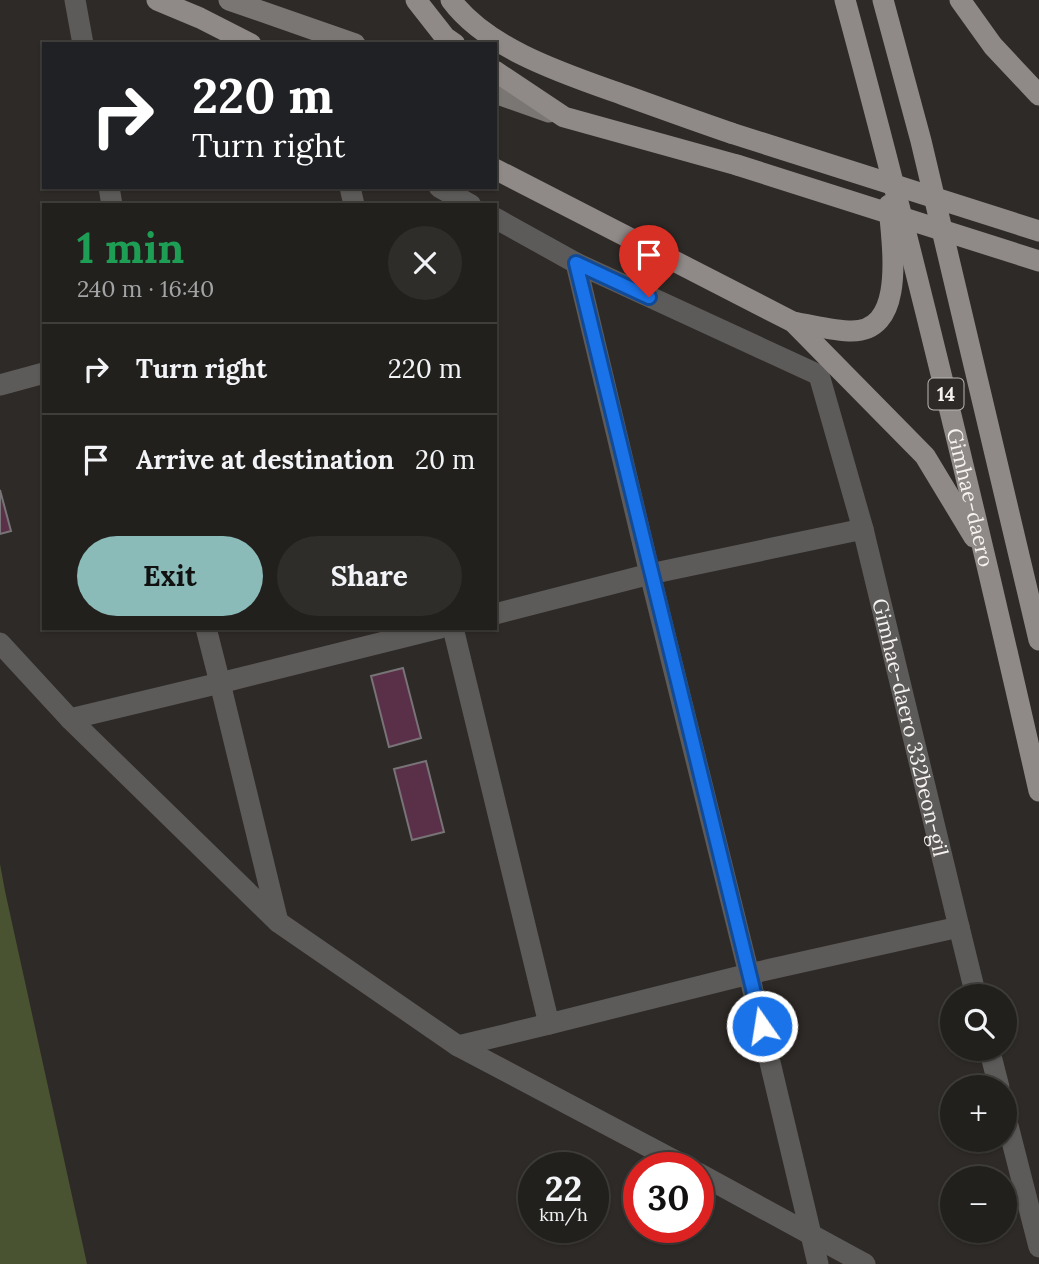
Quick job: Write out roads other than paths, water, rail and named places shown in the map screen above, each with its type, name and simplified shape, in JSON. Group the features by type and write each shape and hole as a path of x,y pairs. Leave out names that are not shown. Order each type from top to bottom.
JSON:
{"main road":[{"path":"157,0 247,42"},
{"path":"229,0 349,42"},
{"path":"416,0 445,37 452,42"},
{"path":"452,0 461,13 503,43 550,69 732,134 1039,230"},
{"name":"Gimhae-daero","path":"845,0 887,154 986,556 1039,791"},
{"name":"Gimhae-daero","path":"883,0 921,141 1039,640"},
{"path":"960,0 993,46 1039,94"},
{"path":"497,72 564,117"},
{"path":"497,94 564,117 737,166 1039,261"},
{"path":"497,170 793,322 854,332 874,325 888,308 893,281 887,154"},
{"path":"793,322 925,456 986,556"}],"street":[{"path":"75,0 83,42"},
{"path":"443,189 467,203"},
{"name":"Gimhae-daero 332beon-gil","path":"497,219 576,263 819,375 863,529 973,984"},
{"path":"576,263 818,1264"},
{"path":"0,385 42,374"},
{"path":"497,613 650,574 863,529"},
{"path":"207,630 278,922"},
{"path":"70,719 432,630"},
{"path":"453,630 549,1024"},
{"path":"0,643 70,719 278,922 458,1046 659,1152"},
{"path":"458,1046 749,974 958,926"},
{"path":"1015,1152 1039,1247"},
{"path":"714,1181 865,1264"}]}
